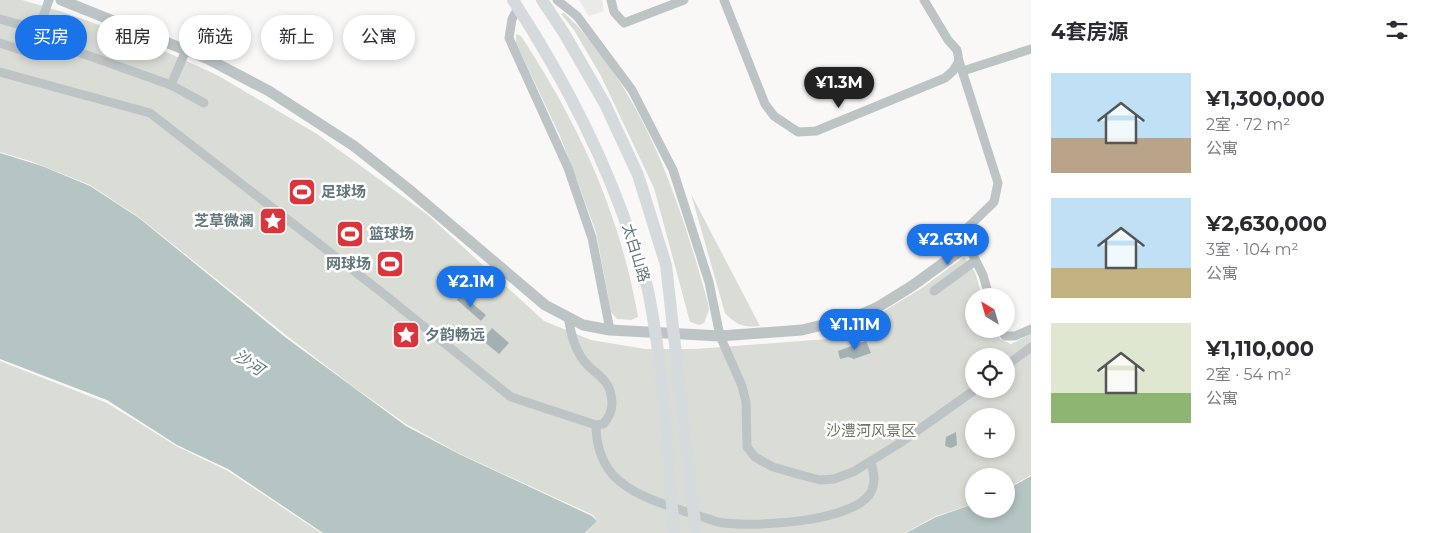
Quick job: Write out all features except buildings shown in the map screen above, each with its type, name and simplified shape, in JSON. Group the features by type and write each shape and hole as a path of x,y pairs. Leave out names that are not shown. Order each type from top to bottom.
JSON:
{"main road":[{"name":"太白山路","path":"542,0 564,33 605,104 638,176 666,265 696,533"},
{"name":"太白山路","path":"513,3 540,41 588,128 623,212 649,294 667,436 674,533"}],"street":[{"path":"44,15 49,0"},
{"path":"61,0 179,47"},
{"path":"556,0 577,16 632,90 673,170 709,282 720,336 742,386 746,402 747,447 755,457 773,467 820,480 834,479 853,472 900,443 965,397"},
{"path":"611,0 614,12 624,23 684,0"},
{"path":"724,0 765,104 774,116 798,132 816,131 945,78 959,60"},
{"path":"924,0 948,40 957,50 998,184 994,202 962,233 983,275 987,288"},
{"path":"513,3 509,38 568,168 589,230 610,330"},
{"path":"0,19 15,25"},
{"path":"0,43 15,48"},
{"path":"966,70 1031,49"},
{"path":"87,52 171,85 204,103"},
{"path":"171,85 182,60"},
{"path":"210,60 268,91 354,146 407,188 545,305 584,325 610,330 720,336 802,330 855,316 878,307 912,286 967,246"},
{"path":"0,72 150,113 385,295 511,397 596,425 603,424 612,410 612,393 606,380 583,359 572,340 568,317"},
{"path":"934,291 976,261"},
{"path":"1015,336 1031,329"},
{"path":"1015,359 1031,347"},
{"path":"596,425 597,449 612,474 632,489 654,501 718,522 774,524 825,516 854,508 872,492 875,476 871,461"}],"shaded area":[{"path":"579,0 602,0 604,11 589,16"}],"green space":[{"name":"沙澧河风景区","path":"0,0 22,0 71,15 15,15 15,60 87,60 87,21 97,24 97,60 169,60 169,53 179,58 179,60 184,60 217,75 317,134 428,215 544,321 591,340 645,349 695,349 827,339 874,317 922,288 964,257 975,272 980,288 965,288 965,338 1000,338 1011,344 1031,334 1031,475 1015,484 1015,468 965,468 965,507 936,516 905,533 586,533 597,521 593,515 458,453 406,424 287,336 140,218 90,185 33,162 0,152"},
{"path":"564,13 580,29 604,59 623,87 654,145 679,207 708,303 709,310 704,323 699,325 690,322 654,188 601,76 574,30 561,14"},
{"path":"516,34 521,36 564,107 596,173 621,243 630,279 638,317 631,320 617,319 611,312 596,232 560,136 516,43"},
{"path":"691,194 760,326 749,327 741,325 725,313"},
{"path":"0,361 107,403 178,447 228,471 321,533 0,533"}],"water":[{"name":"沙河","path":"0,153 42,166 90,186 139,218 285,337 406,426 459,454 592,516 597,521 585,533 323,533 228,469 177,445 107,400 0,359"},
{"path":"1031,476 1031,533 906,533 936,517 965,507 965,518 1015,518 1015,485"}],"place":[{"name":"足球场","path":"302,192"},
{"name":"芝草微澜","path":"273,221"},
{"name":"篮球场","path":"350,234"},
{"name":"网球场","path":"390,264"},
{"name":"夕韵畅远","path":"406,335"}]}
